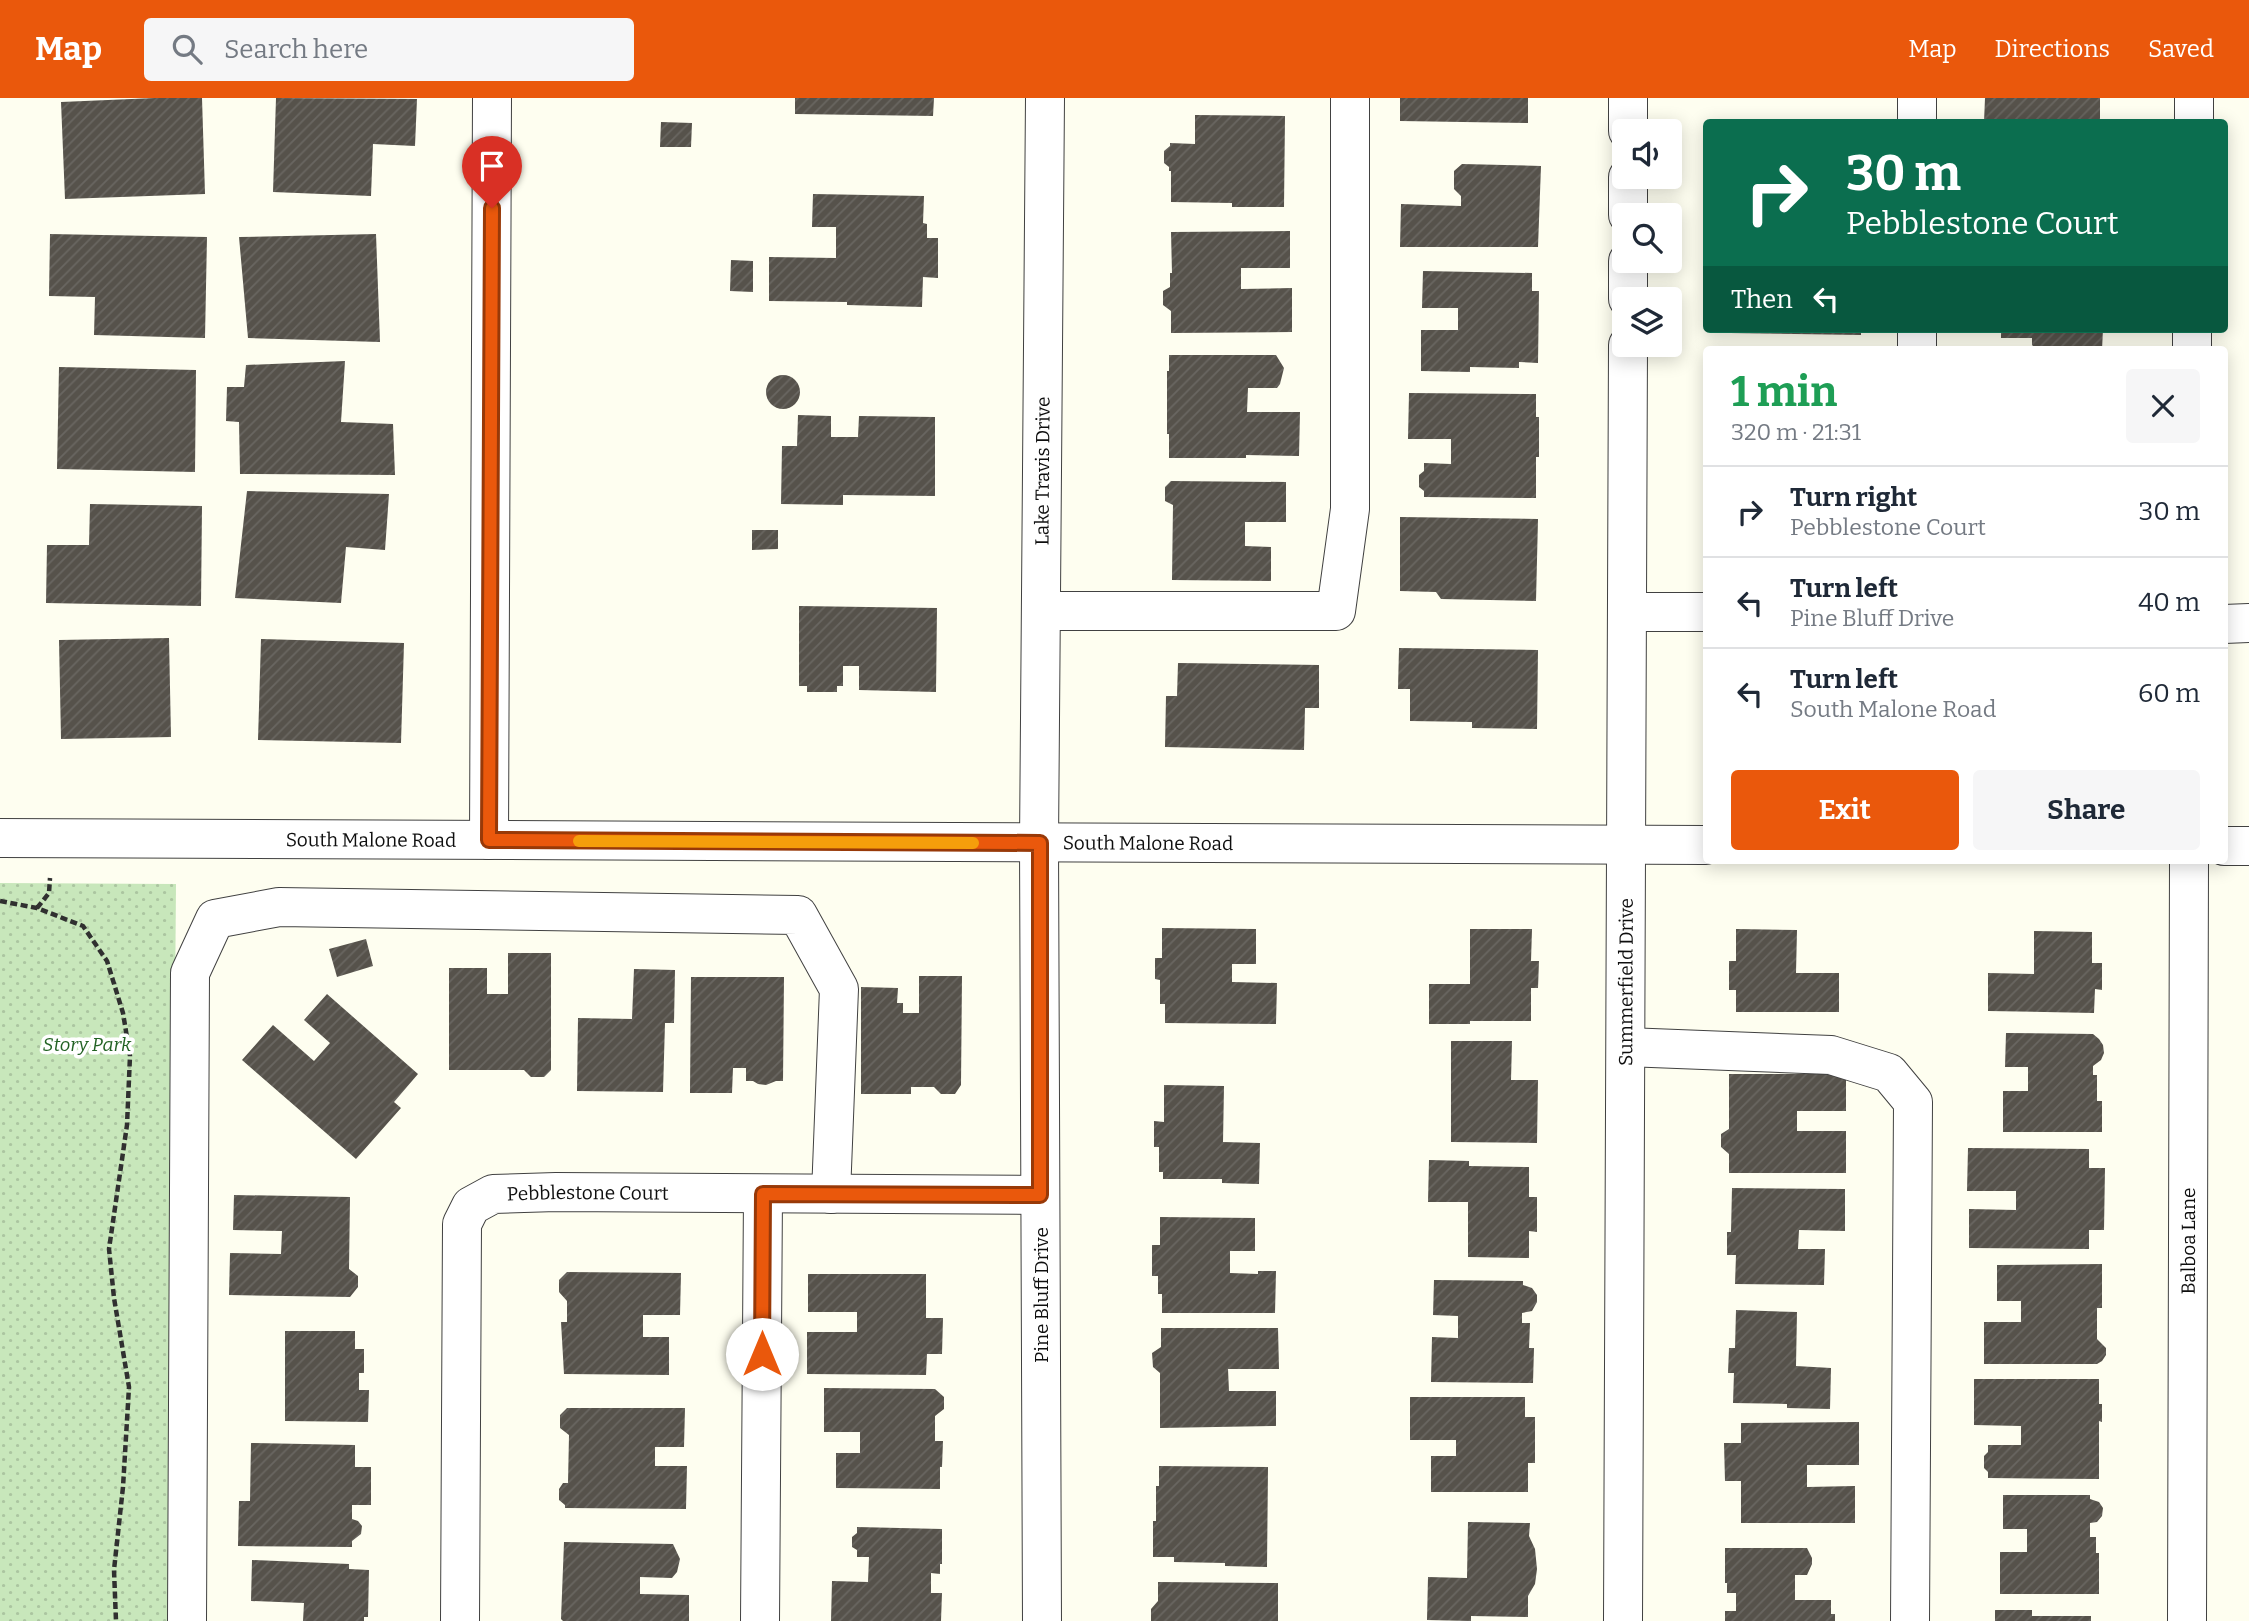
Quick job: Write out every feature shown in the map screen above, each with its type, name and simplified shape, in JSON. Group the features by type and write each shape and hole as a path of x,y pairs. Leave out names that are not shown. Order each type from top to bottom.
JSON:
{"street":[{"path":"489,840 492,98"},
{"name":"Lake Travis Drive","path":"1040,843 1045,98"},
{"path":"1041,611 1336,611 1350,509 1350,98"},
{"path":"1628,98 1628,119"},
{"path":"1917,98 1917,119"},
{"path":"2194,98 2194,119"},
{"name":"Summerfield Drive","path":"1623,1621 1628,357"},
{"path":"1628,612 1703,612"},
{"path":"2228,624 2249,623"},
{"name":"South Malone Road","path":"0,838 1703,845"},
{"name":"Pine Bluff Drive","path":"1040,843 1042,1621"},
{"path":"2228,846 2249,846"},
{"name":"Balboa Lane","path":"2188,1621 2189,864"},
{"path":"187,1621 190,973 215,919 279,907 798,915 839,989 831,1194"},
{"path":"1626,1047 1831,1055 1889,1073 1913,1102 1910,1621"},
{"name":"Pebblestone Court","path":"460,1621 462,1224 471,1206 494,1194 1040,1195"},
{"path":"760,1621 763,1194"}],"path":[{"path":"0,901 37,908 83,926 107,961 123,1013 130,1056 127,1125 109,1249 129,1387 123,1488 114,1570 116,1621"}],"green space":[{"name":"Story Park","path":"0,883 176,884 170,1621 0,1621"}],"building":[{"path":"202,98 205,194 65,199 61,102"},
{"path":"276,98 417,99 415,146 373,144 371,196 273,192"},
{"path":"795,98 934,98 933,116 795,114"},
{"path":"1400,98 1528,98 1528,123 1400,121"},
{"path":"1985,98 2100,98 2100,119 1984,119"},
{"path":"1195,115 1285,116 1284,207 1232,207 1232,203 1171,202 1171,171 1164,163 1164,151 1170,143 1195,144"},
{"path":"661,122 692,123 691,147 660,147"},
{"path":"1462,164 1541,166 1538,247 1400,247 1401,204 1461,206 1461,196 1454,189 1454,171"},
{"path":"813,194 924,196 923,223 927,224 927,238 938,238 938,278 923,277 922,307 769,301 769,257 836,258 836,227 812,227"},
{"path":"1290,231 1290,268 1241,268 1241,289 1292,288 1292,332 1171,333 1171,311 1163,305 1163,291 1170,287 1172,273 1171,232"},
{"path":"50,234 207,237 205,338 94,335 95,297 49,296"},
{"path":"376,234 380,342 248,338 239,237"},
{"path":"731,260 753,261 753,292 730,291"},
{"path":"1423,271 1532,273 1532,291 1539,291 1538,363 1519,362 1519,368 1470,367 1470,372 1421,371 1421,330 1458,330 1458,308 1422,308"},
{"path":"1730,333 1861,333 1861,335"},
{"path":"2001,333 2103,333 2102,346 2033,346 2032,338 2001,338"},
{"path":"1169,355 1276,355 1284,368 1280,384 1277,388 1248,388 1247,412 1300,412 1299,456 1169,458"},
{"path":"345,361 341,422 393,424 395,475 240,474 239,422 226,421 227,387 244,387 246,365"},
{"path":"59,367 196,370 195,472 57,469"},
{"path":"783,375 795,380 800,392 795,404 783,409 771,404 766,392 771,380"},
{"path":"1409,393 1536,394 1539,457 1536,457 1536,498 1424,497 1424,491 1419,487 1419,475 1424,471 1424,463 1451,464 1451,439 1408,439"},
{"path":"798,415 831,416 831,437 858,437 859,416 935,417 935,496 843,495 843,505 781,504 782,446 797,446"},
{"path":"1171,481 1286,482 1286,522 1245,522 1245,546 1271,547 1271,581 1172,580 1173,505 1165,501 1165,487"},
{"path":"247,491 389,494 385,550 346,547 341,603 235,598"},
{"path":"90,504 202,506 201,606 46,603 47,545 89,545"},
{"path":"1400,517 1538,519 1536,601 1441,599 1436,592 1400,591"},
{"path":"752,530 778,530 778,549 752,550"},
{"path":"799,606 937,608 936,692 859,690 859,666 843,666 843,686 837,686 837,692 807,692 807,686 799,686"},
{"path":"169,638 171,737 61,739 59,640"},
{"path":"261,639 404,643 401,743 258,740"},
{"path":"1399,648 1538,650 1537,729 1472,728 1472,722 1410,721 1410,689 1398,689"},
{"path":"1178,663 1319,665 1319,708 1305,708 1304,750 1165,747 1166,696 1177,696"},
{"path":"1162,928 1256,929 1256,964 1232,964 1232,982 1277,983 1276,1024 1165,1023 1165,1004 1160,1004 1160,980 1155,979 1155,958 1162,958"},
{"path":"1470,929 1532,929 1531,961 1539,961 1538,988 1531,988 1531,1021 1429,1024 1429,984 1470,984"},
{"path":"1736,929 1797,930 1796,973 1839,973 1839,1012 1736,1012 1736,990 1729,990 1729,961 1736,961"},
{"path":"2034,931 2092,932 2092,963 2102,963 2102,990 2095,989 2094,1013 1988,1011 1988,973 2034,974"},
{"path":"366,939 373,966 337,977 329,949"},
{"path":"508,953 551,953 551,1070 544,1077 531,1077 524,1070 449,1070 449,968 487,968 487,994 508,994"},
{"path":"634,969 675,970 674,1023 665,1023 663,1092 577,1091 578,1018 632,1019"},
{"path":"919,976 962,976 961,1085 955,1094 941,1094 934,1087 911,1087 911,1094 861,1094 861,987 898,988 897,1003 903,1003 903,1013 919,1013"},
{"path":"691,977 784,977 783,1081 766,1085 746,1081 746,1068 733,1068 732,1093 690,1093"},
{"path":"327,994 418,1074 394,1102 401,1108 356,1159 242,1060 273,1025 314,1061 330,1043 304,1020"},
{"path":"2006,1033 2093,1034 2099,1039 2104,1053 2101,1060 2093,1066 2093,1075 2097,1075 2097,1101 2102,1101 2102,1132 2003,1132 2003,1091 2028,1091 2028,1067 2005,1067"},
{"path":"1451,1041 1512,1041 1511,1080 1538,1080 1537,1143 1451,1142"},
{"path":"1729,1074 1846,1074 1846,1111 1797,1111 1797,1131 1846,1131 1846,1173 1729,1173 1729,1154 1721,1147 1721,1134 1729,1129"},
{"path":"1164,1085 1224,1086 1223,1142 1260,1143 1259,1184 1222,1183 1222,1179 1163,1179 1163,1172 1159,1172 1159,1147 1154,1147 1154,1121 1164,1122"},
{"path":"1968,1148 2089,1149 2089,1168 2105,1168 2104,1230 2089,1230 2089,1249 1969,1248 1969,1209 2016,1210 2016,1191 1967,1191"},
{"path":"1429,1160 1469,1161 1469,1166 1529,1167 1529,1197 1537,1197 1537,1232 1529,1231 1529,1258 1468,1257 1468,1202 1428,1202"},
{"path":"1732,1188 1845,1189 1845,1231 1799,1230 1798,1249 1825,1249 1824,1285 1735,1284 1736,1255 1727,1255 1727,1232 1731,1232"},
{"path":"234,1195 350,1197 349,1269 358,1276 358,1287 350,1297 229,1295 230,1253 281,1254 282,1231 233,1230"},
{"path":"1160,1217 1255,1218 1255,1251 1230,1251 1230,1273 1258,1274 1258,1271 1276,1271 1275,1313 1162,1313 1158,1276 1152,1276 1152,1245 1160,1245"},
{"path":"2102,1264 2102,1308 2097,1308 2097,1339 2106,1348 2102,1361 2097,1364 1984,1364 1984,1322 2021,1322 2021,1301 1997,1301 1997,1265"},
{"path":"567,1272 681,1273 680,1315 643,1315 643,1337 669,1337 669,1375 564,1374 561,1322 567,1322 567,1301 559,1292 559,1280"},
{"path":"808,1274 926,1274 926,1318 943,1318 942,1354 927,1354 926,1375 807,1374 807,1332 857,1332 857,1312 808,1312"},
{"path":"1434,1280 1523,1281 1523,1285 1532,1288 1537,1295 1537,1302 1532,1311 1522,1313 1522,1323 1530,1323 1529,1348 1534,1348 1533,1383 1431,1382 1432,1337 1458,1338 1458,1316 1433,1315"},
{"path":"1736,1310 1797,1312 1796,1366 1831,1368 1830,1409 1787,1408 1787,1404 1733,1403 1734,1373 1728,1373 1729,1348 1735,1348"},
{"path":"1161,1328 1278,1328 1279,1369 1228,1369 1229,1391 1276,1391 1276,1426 1160,1428 1160,1373 1153,1367 1152,1353 1161,1347"},
{"path":"285,1331 355,1331 355,1349 364,1349 364,1373 359,1373 359,1390 369,1390 368,1422 285,1421"},
{"path":"1974,1379 2099,1379 2102,1422 2099,1421 2099,1479 1988,1478 1988,1472 1984,1468 1984,1456 1988,1452 1988,1445 2021,1445 2021,1426 1974,1425"},
{"path":"824,1388 935,1389 944,1397 944,1409 935,1416 935,1441 943,1441 940,1489 836,1488 836,1453 860,1453 860,1432 824,1432"},
{"path":"1410,1397 1525,1397 1525,1417 1535,1417 1535,1463 1528,1463 1528,1492 1431,1492 1431,1456 1456,1456 1456,1440 1410,1440"},
{"path":"567,1408 685,1408 684,1447 655,1447 655,1466 687,1466 686,1509 565,1508 559,1500 559,1489 563,1483 568,1483 569,1435 560,1428 560,1415"},
{"path":"1859,1422 1859,1465 1807,1465 1807,1487 1855,1486 1855,1523 1741,1523 1741,1481 1725,1481 1724,1443 1741,1443 1741,1423"},
{"path":"251,1443 355,1445 355,1467 371,1467 371,1505 352,1505 352,1519 362,1526 361,1534 352,1541 352,1547 238,1546 239,1501 250,1501"},
{"path":"1159,1466 1268,1467 1267,1567 1174,1562 1174,1557 1153,1557 1153,1521 1156,1521"},
{"path":"2003,1495 2090,1495 2090,1499 2099,1502 2103,1508 2102,1516 2097,1522 2090,1523 2090,1537 2096,1537 2096,1553 2099,1553 2099,1594 2000,1594 2000,1552 2027,1552 2027,1529 2003,1529"},
{"path":"1468,1522 1530,1523 1529,1536 1535,1549 1537,1569 1535,1584 1528,1596 1528,1617 1471,1616 1471,1621 1427,1620 1428,1577 1467,1578"},
{"path":"857,1527 942,1529 940,1574 931,1573 931,1593 942,1593 941,1621 831,1621 832,1581 868,1582 869,1557 857,1557 857,1550 852,1547 852,1537 857,1533"},
{"path":"564,1542 673,1544 680,1559 677,1572 672,1578 640,1577 640,1594 689,1595 689,1621 563,1621"},
{"path":"1725,1548 1807,1548 1812,1564 1807,1575 1795,1575 1795,1600 1831,1600 1831,1614 1835,1614 1835,1621 1725,1621 1725,1611 1736,1611 1736,1593 1727,1593"},
{"path":"252,1560 349,1564 349,1569 369,1570 368,1617 364,1617 364,1621 303,1621 304,1603 251,1601"},
{"path":"1158,1582 1278,1583 1278,1621 1151,1621 1151,1609 1158,1601"},
{"path":"1995,1610 2032,1610 2032,1616 2091,1616 2091,1621 1995,1621"}],"slow traffic":[{"path":"579,841 973,843"}],"route":[{"path":"492,208 489,840 1040,843 1040,1195 763,1194 762,1354"}]}
